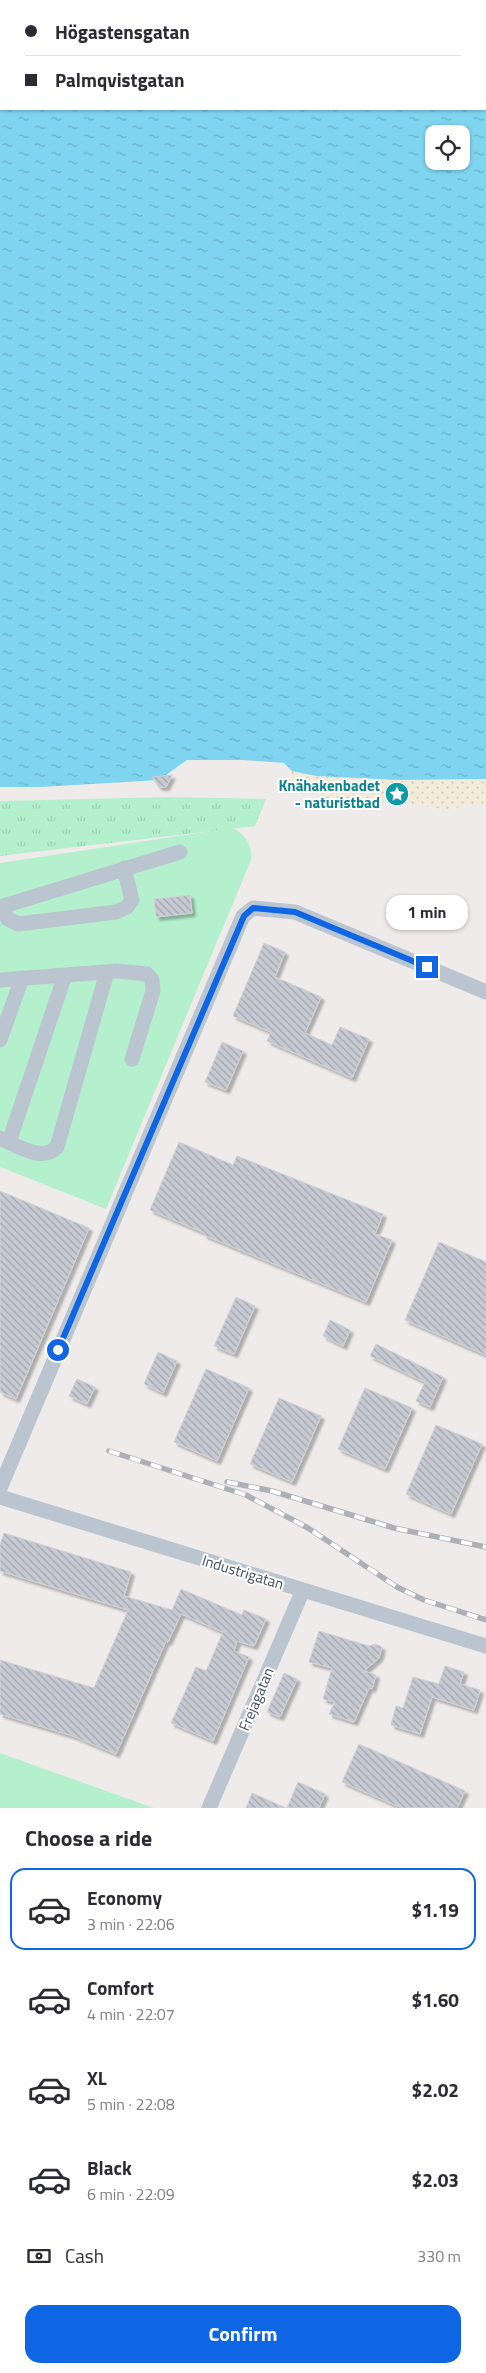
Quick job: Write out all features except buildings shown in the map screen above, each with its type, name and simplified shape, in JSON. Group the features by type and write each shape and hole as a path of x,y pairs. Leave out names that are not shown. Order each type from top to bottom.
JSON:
{"street":[{"path":"124,868 132,900 128,907 116,912 18,924 8,919 0,907 124,868 180,852"},
{"path":"0,1488 6,1458 236,930 244,916 253,908 295,912 486,992"},
{"path":"65,975 5,1140 42,1154 50,1153 57,1147 108,972"},
{"path":"0,980 108,972 144,973 152,980 150,1003 132,1059"},
{"path":"0,1040 22,978"},
{"name":"Industrigatan","path":"0,1497 486,1646"},
{"name":"Frejagatan","path":"210,1808 303,1590"}],"green space":[{"path":"170,797 266,799 255,826 0,856 0,801"},
{"path":"231,828 240,832 247,840 251,850 251,860 106,1209 0,1167 0,863"},
{"path":"0,1753 154,1808 0,1808"}],"sand":[{"name":"Knähakenbadet - naturistbad","path":"292,771 365,779 486,779 486,805 470,804 449,810 399,803 326,798 289,790"}],"water":[{"path":"0,110 486,110 486,779 396,780 316,776 292,771 284,763 244,760 187,760 159,780 41,787 0,787"}],"railway":[{"path":"109,1451 246,1495 308,1528 397,1587 424,1600 486,1620"},
{"path":"227,1482 272,1491 394,1528 486,1547"}],"place":[{"name":"Knähakenbadet - naturistbad","path":"397,794"}],"route":[{"path":"58,1350 236,930 244,916 253,908 295,912 427,967"}]}
